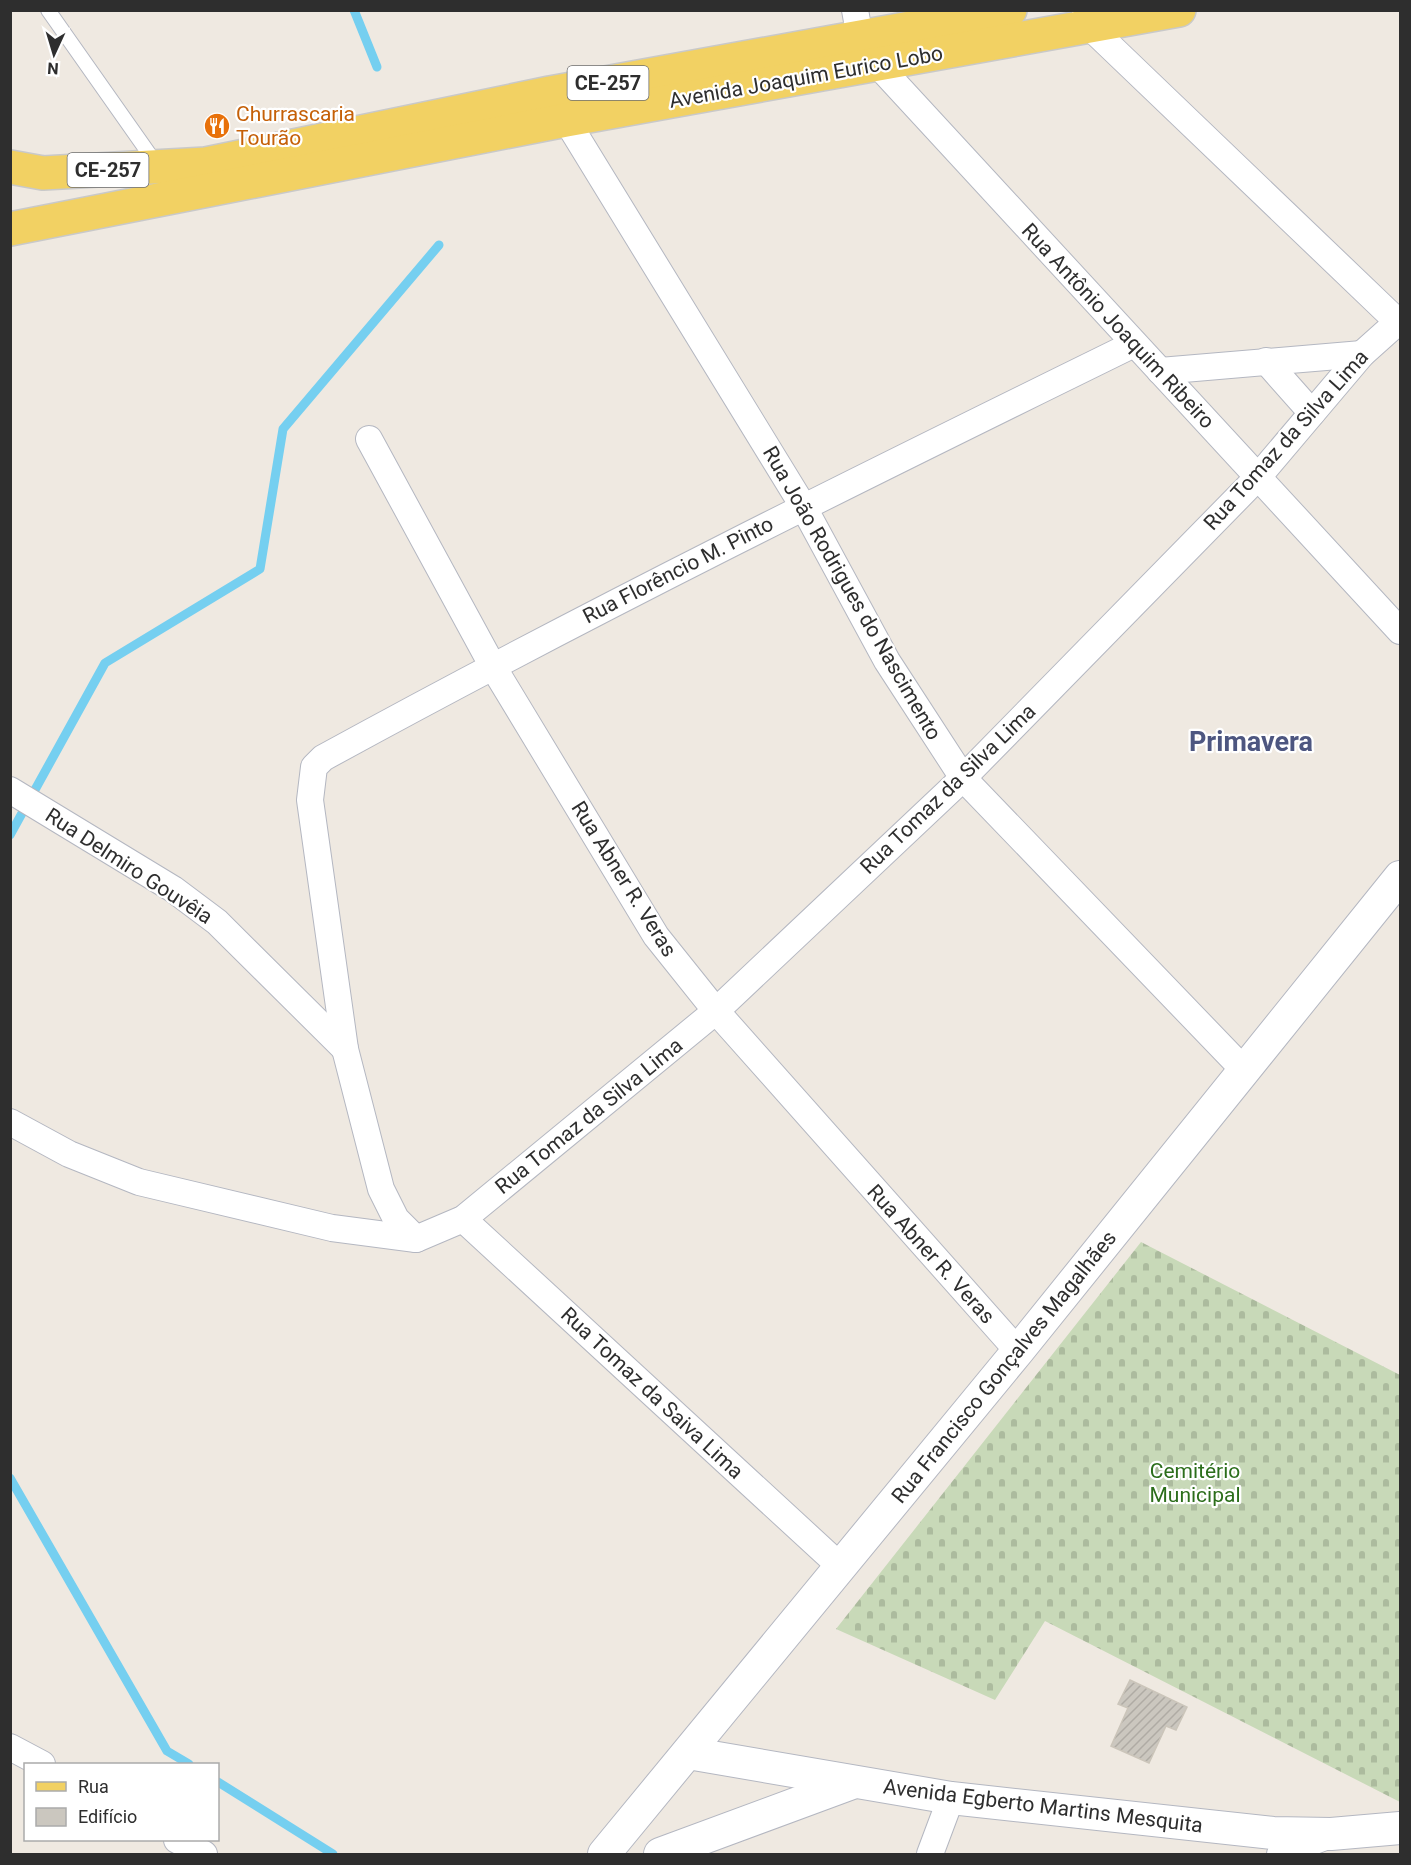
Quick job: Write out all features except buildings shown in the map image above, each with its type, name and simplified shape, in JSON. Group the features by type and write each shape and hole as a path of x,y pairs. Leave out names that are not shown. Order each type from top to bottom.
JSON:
{"main road":[{"name":"Avenida Joaquim Eurico Lobo","path":"10,229 168,182 206,164 299,159 558,107 864,37 1010,10"},
{"name":"Avenida Joaquim Eurico Lobo","path":"864,37 1179,10"},
{"name":"Avenida Joaquim Eurico Lobo","path":"10,167 43,173 168,182"}],"street":[{"path":"1087,18 1399,321"},
{"name":"Rua Antônio Joaquim Ribeiro","path":"864,37 1134,344 1401,630"},
{"name":"Rua João Rodrigues do Nascimento","path":"558,107 803,506 887,661 963,778 1244,1069"},
{"name":"Rua Tomaz da Silva Lima","path":"416,1239 463,1219 716,1011 963,778 1258,477 1362,354 1399,321"},
{"name":"Rua Florêncio M. Pinto","path":"345,1049 310,800 314,767 323,758 492,665 803,506 1134,344"},
{"path":"1160,371 1362,354"},
{"path":"1266,362 1312,413"},
{"name":"Rua Abner R. Veras","path":"369,440 492,665 656,936 716,1011 1018,1351"},
{"name":"Rua Delmiro Gouvêia","path":"10,790 173,889 217,922 345,1049"},
{"name":"Rua Francisco Gonçalves Magalhães","path":"604,1854 1018,1351 1401,877"},
{"path":"345,1049 381,1189 396,1219 416,1239"},
{"path":"10,1122 69,1154 140,1182 332,1228 416,1239"},
{"name":"Rua Tomaz da Saiva Lima","path":"463,1219 841,1567"},
{"path":"10,1747 40,1763"},
{"name":"Avenida Egberto Martins Mesquita","path":"688,1753 951,1798 1273,1833 1331,1834 1401,1827"},
{"path":"660,1854 853,1783"},
{"path":"930,1854 951,1798"},
{"path":"1280,1854 1331,1834"},
{"path":"181,1841 204,1854"}],"lane":[{"path":"48,10 168,182"}],"green space":[{"name":"Cemitério Municipal","path":"1141,1242 1400,1375 1400,1802 1045,1621 995,1700 836,1629"}],"waterway":[{"path":"354,10 377,67"},
{"path":"10,835 105,663 260,569 283,429 439,245"},
{"path":"10,1478 167,1751 187,1763"},
{"path":"219,1783 333,1854"}],"place":[{"name":"Churrascaria Tourão","path":"217,126"}],"district":[{"name":"Primavera","path":"1251,742"}]}
